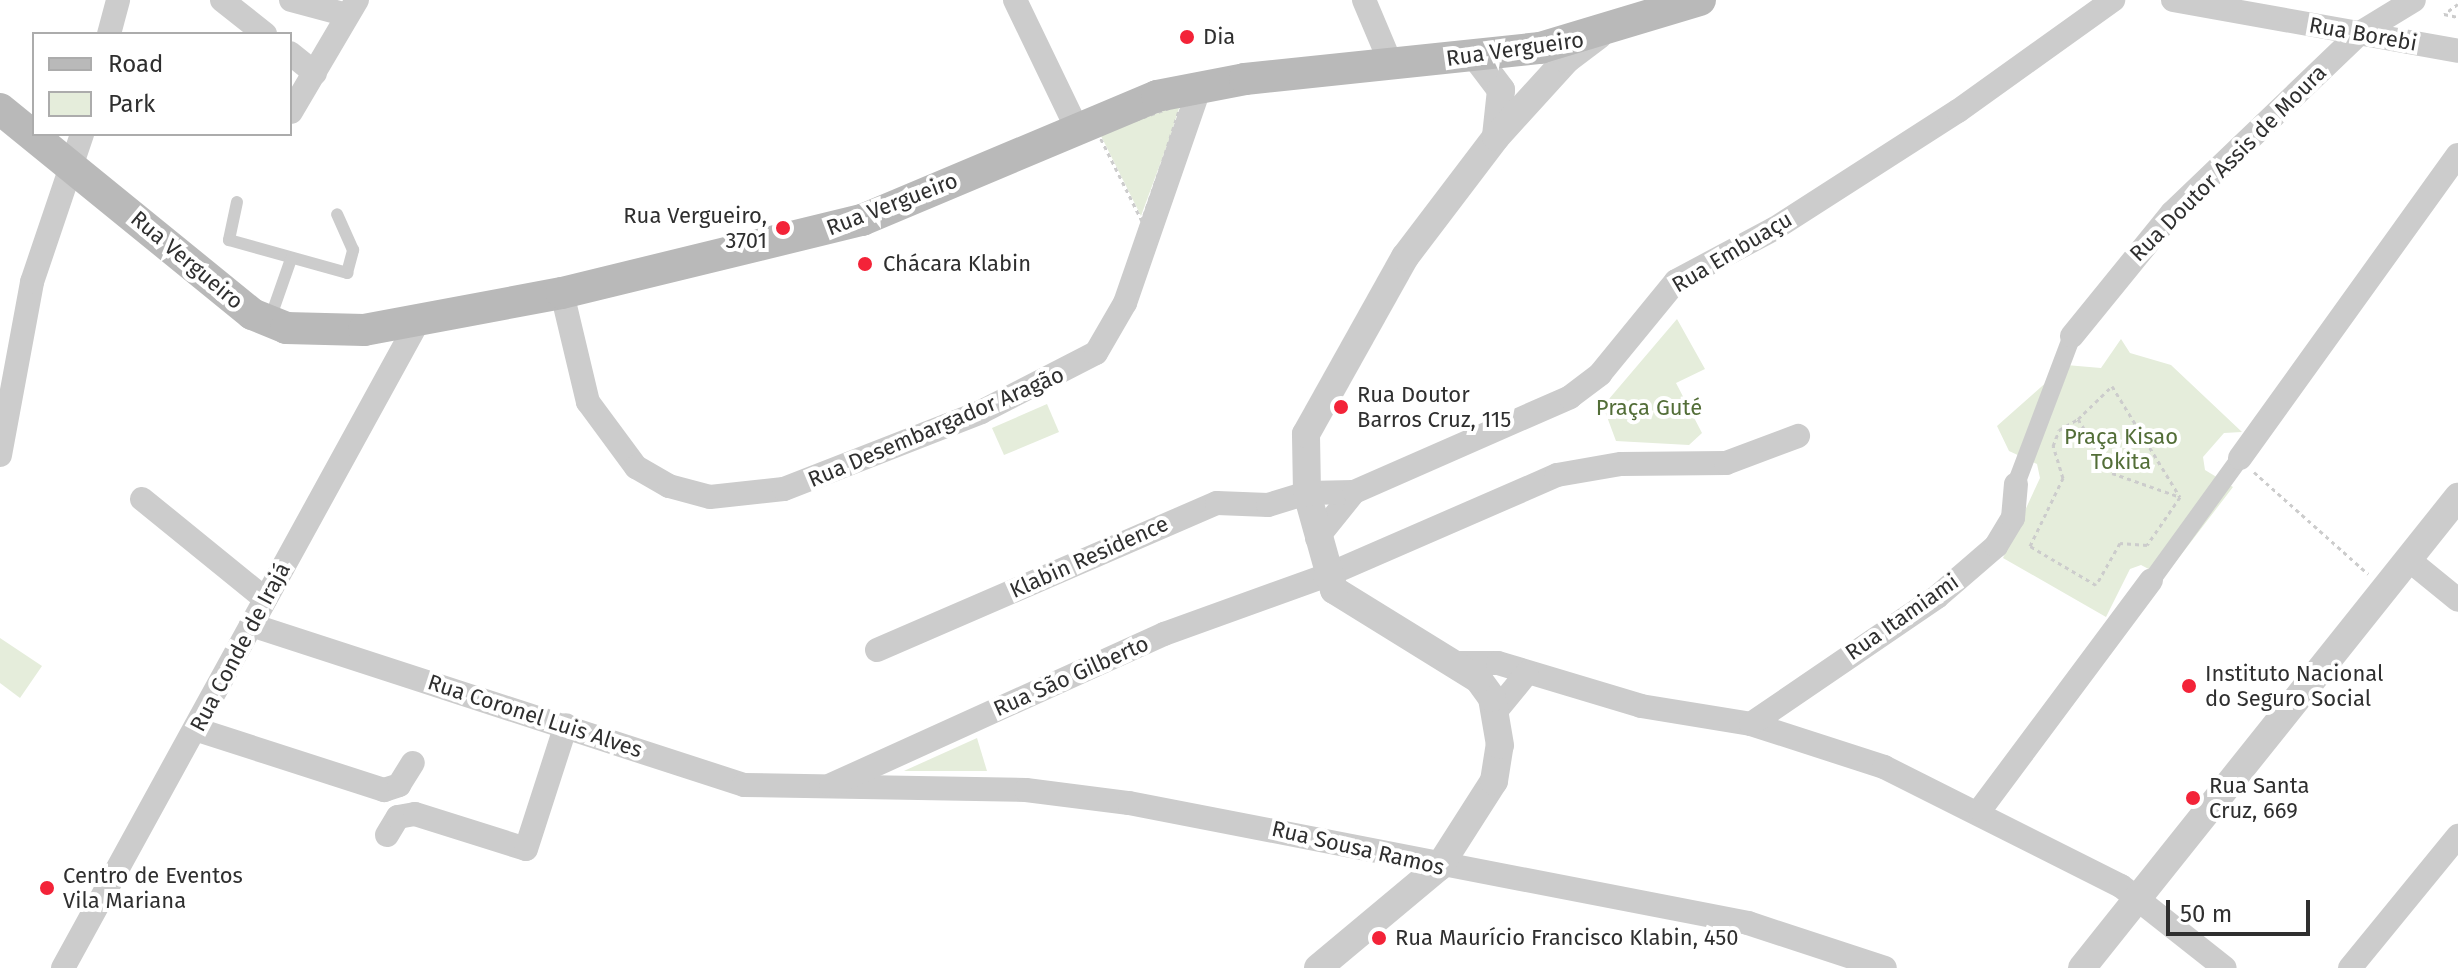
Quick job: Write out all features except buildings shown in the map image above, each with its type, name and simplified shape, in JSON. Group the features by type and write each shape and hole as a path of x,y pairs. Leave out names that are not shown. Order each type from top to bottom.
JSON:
{"main road":[{"name":"Rua Vergueiro","path":"35,136 239,306 269,322 336,332 416,325 862,220 1200,86 1391,64 1477,58 1598,36 1700,0"},
{"name":"Rua Vergueiro","path":"0,109 32,134"}],"street":[{"path":"110,32 118,0"},
{"path":"222,0 262,32"},
{"path":"291,0 352,7 292,110"},
{"path":"1015,0 1087,130"},
{"path":"1364,0 1391,64"},
{"name":"Rua Embuaçu","path":"1307,493 1354,492 1570,397 1600,374 1676,281 1774,229 1958,111 2113,0"},
{"name":"Rua Borebi","path":"2173,0 2458,51"},
{"name":"Rua Doutor Assis de Moura","path":"2072,336 2172,213 2360,33 2414,0"},
{"path":"1318,968 1439,867 1494,781 1496,711 1485,687 1456,663 1353,608 1325,576 1307,493 1306,434 1331,382 1405,257 1496,137 1567,59 1598,36"},
{"path":"292,55 315,73"},
{"path":"1477,58 1501,90 1496,137"},
{"name":"Rua Desembargador Aragão","path":"562,293 588,402 636,467 710,497 784,489 981,412 1096,353 1125,303 1200,86"},
{"path":"0,455 32,282 74,166 82,136"},
{"path":"1980,810 2151,581 2458,155"},
{"name":"Rua Conde de Irajá","path":"63,968 416,325"},
{"path":"2016,484 2072,336"},
{"name":"Rua São Gilberto","path":"822,789 1164,634 1325,576 1557,475 1621,464 1726,463 1798,436"},
{"name":"Rua Itamiami","path":"1751,724 1937,597 1996,546 2013,518 2016,484"},
{"name":"Rua Embuaçu","path":"1317,538 1354,492"},
{"name":"Klabin Residence","path":"877,650 1217,503 1268,505 1307,493"},
{"path":"2082,968 2458,497"},
{"path":"142,499 265,599"},
{"path":"2409,560 2458,600"},
{"name":"Rua Coronel Luis Alves","path":"251,625 744,785 822,789"},
{"path":"1456,663 1498,663 1641,706 1751,724 1884,767 1980,810 2138,896 2225,968"},
{"path":"1496,711 1527,673"},
{"path":"387,835 398,817 415,814 526,849 566,725"},
{"path":"195,729 384,790 399,785 413,763"},
{"name":"Rua Sousa Ramos","path":"822,789 1065,794 1283,830 1439,867 1748,923 1885,968"},
{"path":"2350,968 2458,836"}],"lane":[{"path":"237,202 229,240 347,273 353,250 337,214"},
{"path":"269,322 291,259"}],"path":[{"path":"2458,4 2444,14 2458,17"},
{"path":"1181,104 1142,221 1128,192 1087,130 1181,104"},
{"path":"2112,386 2180,497 2147,545 2120,543 2096,585 2030,546 2063,478 2053,446 2059,430 2078,419 2112,386"},
{"path":"2078,419 2112,473 2180,497"},
{"path":"2240,458 2385,589"}],"green space":[{"path":"1180,105 1170,137 1141,216 1100,134"},
{"name":"Praça Guté","path":"1677,319 1705,369 1676,383 1702,433 1689,445 1616,441 1603,406"},
{"name":"Praça Kisao Tokita","path":"2121,339 2130,353 2171,365 2242,432 2224,433 2203,457 2205,470 2233,487 2164,577 2141,565 2130,569 2106,617 2003,558 2040,478 2037,464 2009,451 1997,426 2066,365 2101,368"},
{"path":"1047,404 1059,432 1004,455 992,428"},
{"path":"0,638 42,666 20,698 0,683"},
{"path":"977,738 987,771 904,771 906,770"}],"place":[{"name":"Dia","path":"1187,37"},
{"name":"Rua Vergueiro, 3701","path":"783,228"},
{"name":"Chácara Klabin","path":"865,264"},
{"name":"Rua Doutor Barros Cruz, 115","path":"1341,407"},
{"name":"Instituto Nacional do Seguro Social","path":"2189,686"},
{"name":"Rua Santa Cruz, 669","path":"2193,798"},
{"name":"Centro de Eventos Vila Mariana","path":"47,888"},
{"name":"Rua Maurício Francisco Klabin, 450","path":"1379,938"}]}
